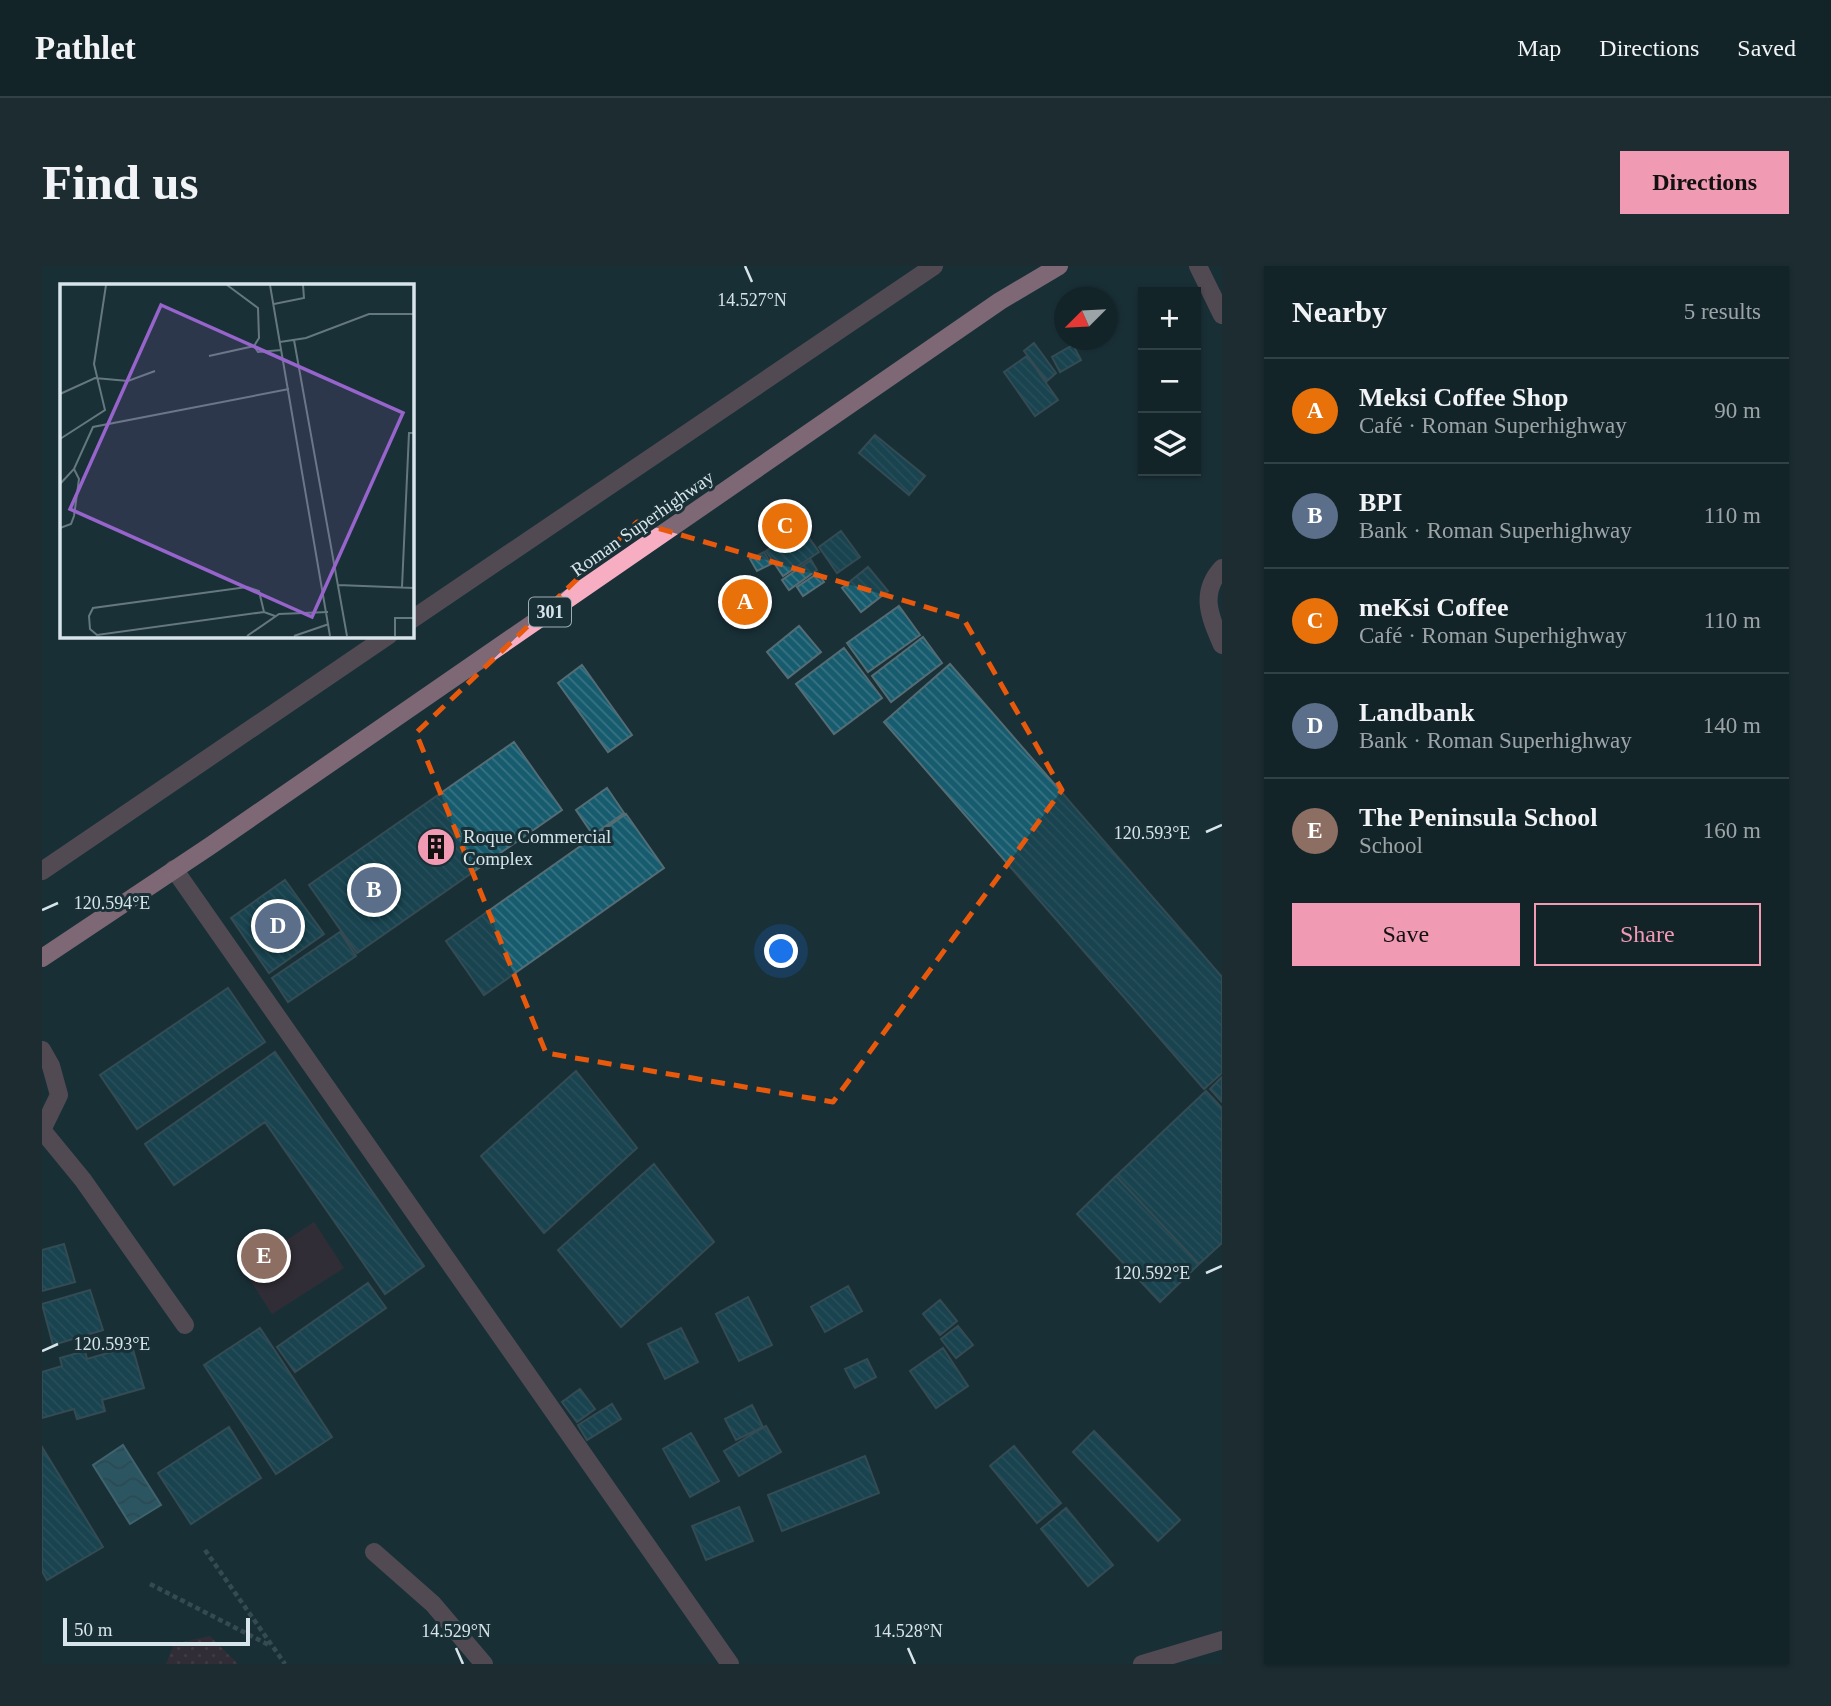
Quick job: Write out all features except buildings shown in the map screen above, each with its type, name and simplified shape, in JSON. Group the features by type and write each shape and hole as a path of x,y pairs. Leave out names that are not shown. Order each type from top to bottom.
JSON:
{"main road":[{"name":"Roman Superhighway","path":"42,958 989,309 1059,266"}],"street":[{"path":"413,619 934,266"},
{"path":"1198,266 1222,315"},
{"path":"1222,568 1211,580 1208,608 1222,645"},
{"path":"42,871 386,637"},
{"path":"174,869 730,1664"},
{"path":"42,1050 51,1066 59,1095 42,1130 78,1173 185,1325"},
{"path":"373,1552 433,1604 484,1664"},
{"path":"1142,1664 1222,1640"}],"path":[{"path":"205,1550 285,1664"},
{"path":"150,1584 272,1646"}],"highlighted area":[{"path":"637,522 963,618 1062,790 833,1102 546,1053 416,733"}],"shaded area":[{"path":"314,1222 344,1268 272,1314 243,1269"},
{"path":"210,1636 238,1664 166,1664 174,1644"}],"water":[{"path":"123,1445 161,1505 130,1524 93,1465"}],"place":[{"name":"meKsi Coffee","path":"785,526"},
{"name":"Meksi Coffee Shop","path":"745,602"},
{"name":"Roque Commercial Complex","path":"436,847"},
{"name":"BPI","path":"374,890"},
{"name":"Landbank","path":"278,926"},
{"name":"The Peninsula School","path":"264,1256"}]}
